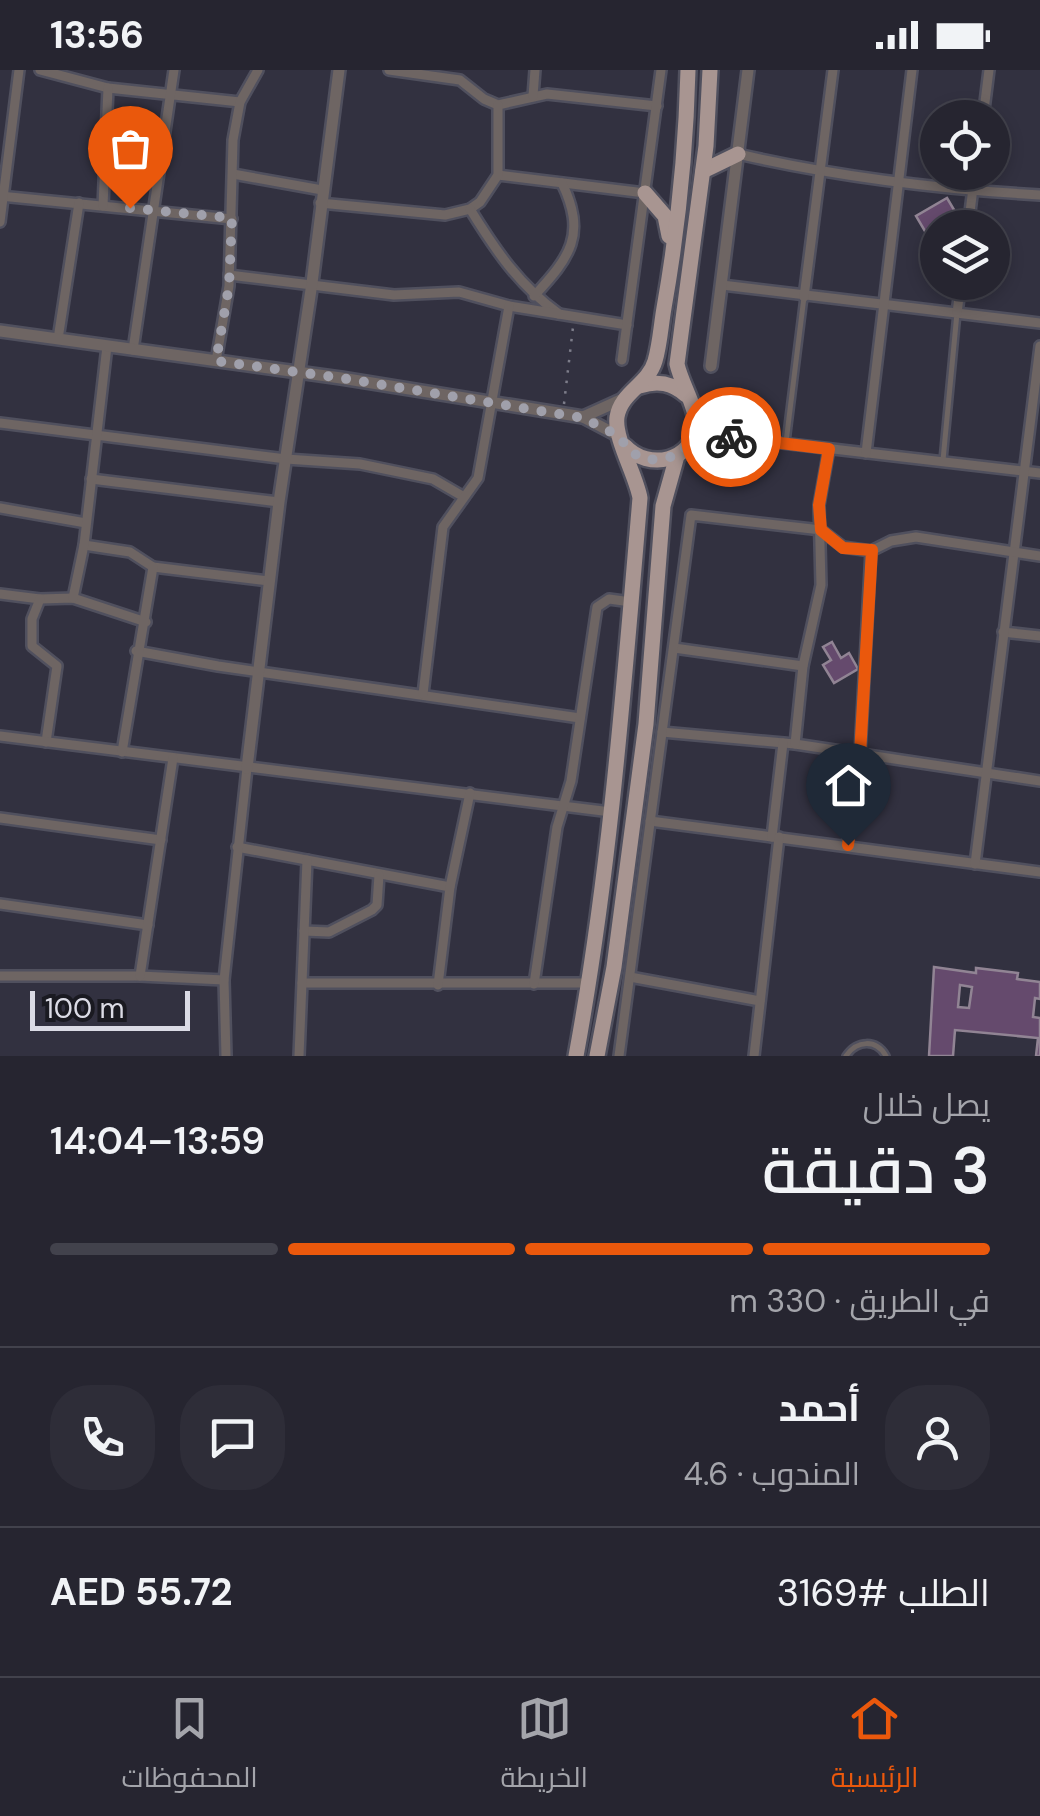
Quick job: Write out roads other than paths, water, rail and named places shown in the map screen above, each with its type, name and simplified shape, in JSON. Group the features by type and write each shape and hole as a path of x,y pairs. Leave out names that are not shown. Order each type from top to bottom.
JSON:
{"main road":[{"path":"576,1056 611,812 640,498 617,416 625,398 640,386 655,363 686,145 688,70"},
{"path":"598,1056 614,967 646,724 663,506 677,456 691,442 696,423 677,364 702,171 710,70"},
{"path":"702,171 738,154"},
{"path":"646,193 667,221 671,270"},
{"path":"640,386 660,382 686,396"},
{"path":"622,440 639,457 648,460 677,456"}],"street":[{"path":"0,222 19,70"},
{"path":"40,70 108,88 240,102"},
{"path":"132,350 156,211 174,70"},
{"path":"216,361 230,275 233,140 240,102 258,70"},
{"path":"226,1056 224,980 236,847 279,502 340,70"},
{"path":"389,70 461,75 484,100 498,105 547,94 656,106"},
{"path":"533,96 535,70"},
{"path":"622,360 661,70"},
{"path":"711,366 748,70"},
{"path":"804,297 833,70"},
{"path":"866,453 912,70"},
{"path":"985,100 989,70"},
{"path":"103,206 108,88"},
{"path":"233,174 321,196 445,215 470,209 480,202 498,176 498,105"},
{"path":"738,154 820,172 898,183 1040,195"},
{"path":"498,176 646,193"},
{"path":"534,296 562,266 570,250 575,221 562,183"},
{"path":"970,210 972,191"},
{"path":"2,196 232,218"},
{"path":"58,339 79,204"},
{"path":"470,209 507,268 561,316"},
{"path":"230,275 409,296 459,292 508,306 627,325"},
{"path":"722,285 1040,323"},
{"path":"957,314 959,300"},
{"path":"424,694 443,527 478,478 508,306"},
{"path":"0,331 583,418 622,440"},
{"path":"73,598 84,545 107,346"},
{"path":"974,864 1040,346"},
{"path":"583,418 625,398"},
{"path":"0,423 286,459 360,464 433,479 464,498"},
{"path":"696,423 721,436"},
{"path":"691,442 721,436 1040,473"},
{"path":"795,744 804,666 821,585 819,505 829,449"},
{"path":"91,478 279,502"},
{"path":"0,508 86,523"},
{"path":"619,1056 692,515 821,530 843,548 872,550 891,541 916,537 1040,556"},
{"path":"84,545 130,552 152,567 269,582"},
{"path":"848,845 860,754 872,550"},
{"path":"122,752 152,567"},
{"path":"0,594 73,598 146,622"},
{"path":"40,599 32,619 32,646 57,666 46,742"},
{"path":"534,984 557,827 571,781 597,607 605,600 631,602"},
{"path":"1002,632 1040,636"},
{"path":"674,648 804,666"},
{"path":"136,651 580,718"},
{"path":"662,732 795,744 1040,781"},
{"path":"0,736 611,812"},
{"path":"754,1056 783,743"},
{"path":"140,976 173,758"},
{"path":"438,984 450,888 470,792"},
{"path":"0,818 161,840"},
{"path":"650,822 1040,872"},
{"path":"236,847 450,888"},
{"path":"298,1056 306,860"},
{"path":"304,930 329,932 372,910 377,905 378,876"},
{"path":"0,904 148,925"},
{"path":"0,976 224,980"},
{"path":"630,977 760,1001"},
{"path":"302,983 589,983"}],"lane":[{"path":"786,442 804,297"},
{"path":"944,460 957,314"},
{"path":"846,1056 854,1046 869,1043 886,1056"}]}
